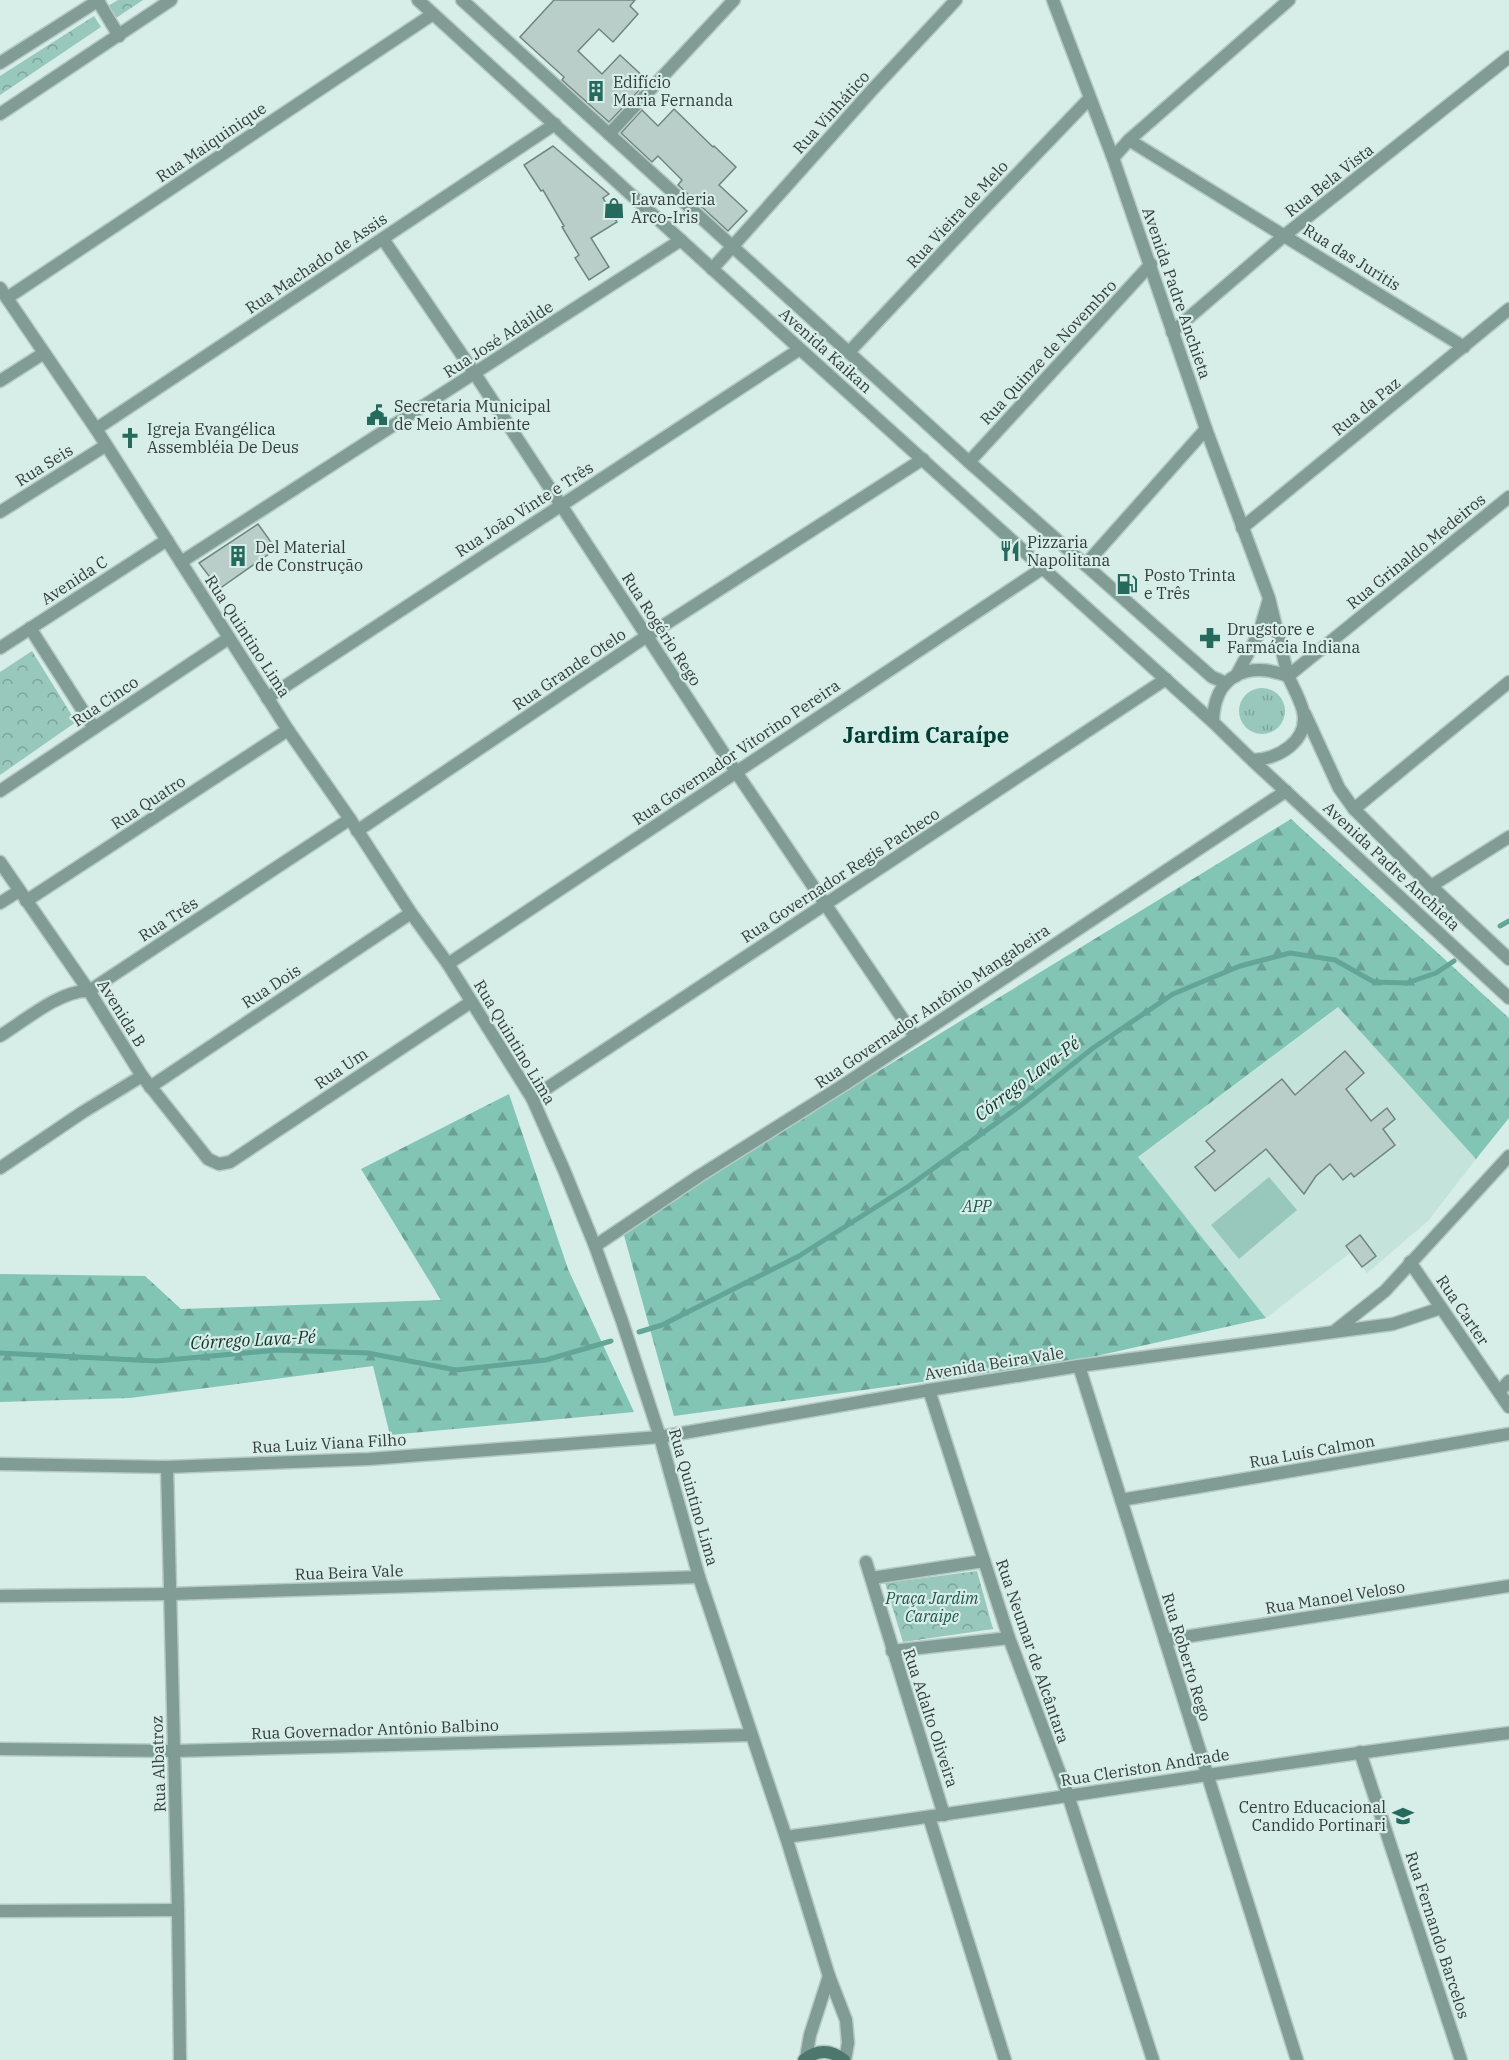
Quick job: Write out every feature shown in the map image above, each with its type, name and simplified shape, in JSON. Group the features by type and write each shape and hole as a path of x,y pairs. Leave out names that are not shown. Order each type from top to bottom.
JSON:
{"main road":[{"path":"805,2059 816,2052 826,2051 837,2054 845,2060"}],"street":[{"path":"0,63 98,0 119,36"},
{"path":"0,114 171,0"},
{"name":"Avenida Kaikan","path":"418,0 1213,722"},
{"name":"Avenida Kaikan","path":"462,0 1085,565 1212,677 1231,679"},
{"path":"609,134 734,0"},
{"name":"Rua Vinhático","path":"712,269 956,0"},
{"name":"Avenida Padre Anchieta","path":"1053,0 1113,158 1206,429 1269,598 1288,676 1339,788 1354,809 1509,959"},
{"path":"1113,158 1129,140 1288,0"},
{"name":"Rua Maiquinique","path":"3,293 433,14"},
{"name":"Rua Bela Vista","path":"1172,332 1285,235 1509,57"},
{"name":"Rua Vieira de Melo","path":"849,352 1089,99"},
{"name":"Rua Machado de Assis","path":"96,429 555,124"},
{"name":"Rua das Juritis","path":"1129,140 1464,347"},
{"name":"Rua Rogério Rego","path":"383,238 736,772 915,1037"},
{"name":"Rua José Adailde","path":"181,562 681,240"},
{"name":"Rua Quinze de Novembro","path":"969,462 1151,264"},
{"name":"Rua Quintino Lima","path":"3,293 96,429 288,730 448,964 532,1098 595,1246 660,1437 699,1577 786,1837 829,1976 846,2020 848,2043 845,2060"},
{"name":"Rua da Paz","path":"1242,528 1509,309"},
{"name":"Rua João Vinte e Três","path":"267,698 800,349"},
{"path":"0,381 44,353"},
{"path":"1085,565 1206,429"},
{"name":"Rua Seis","path":"0,512 105,446"},
{"name":"Rua Grande Otelo","path":"357,831 647,636 923,459"},
{"name":"Rua Grinaldo Medeiros","path":"1288,676 1509,496"},
{"name":"Avenida C","path":"0,648 166,540"},
{"name":"Rua Governador Vitorino Pereira","path":"448,964 1043,568"},
{"path":"1213,722 1216,698 1231,679 1259,633 1269,598"},
{"path":"30,628 94,728"},
{"name":"Rua Cinco","path":"0,791 229,638"},
{"path":"1231,679 1244,671 1259,669 1288,676"},
{"name":"Rua Governador Regis Pacheco","path":"532,1098 1166,679"},
{"path":"1354,809 1509,682"},
{"path":"1252,760 1271,758 1287,750 1298,738 1304,713"},
{"name":"Avenida Padre Anchieta","path":"1213,722 1509,998"},
{"name":"Rua Quatro","path":"26,901 288,730"},
{"name":"Rua Governador Antônio Mangabeira","path":"595,1246 699,1176 845,1084 1286,791"},
{"name":"Rua Três","path":"0,1036 66,994 89,991 350,819"},
{"path":"1431,886 1509,837"},
{"name":"Avenida B","path":"0,862 89,991 150,1087 208,1159 219,1164 230,1162"},
{"path":"0,903 19,891"},
{"name":"Rua Dois","path":"150,1087 411,913"},
{"name":"Rua Um","path":"230,1162 471,1002"},
{"path":"0,1168 83,1112 142,1076"},
{"name":"Avenida Beira Vale","path":"1335,1331 1374,1301 1509,1156"},
{"name":"Rua Carter","path":"1410,1262 1509,1407"},
{"name":"Avenida Beira Vale","path":"660,1437 1079,1366 1393,1324 1442,1308"},
{"name":"Rua Roberto Rego","path":"1079,1366 1297,2060"},
{"path":"1499,1392 1509,1381"},
{"name":"Rua Neumar de Alcântara","path":"929,1390 1009,1638 1068,1795 1154,2060"},
{"name":"Rua Luís Calmon","path":"1121,1500 1509,1434"},
{"name":"Rua Luiz Viana Filho","path":"0,1464 167,1467 369,1459 660,1437"},
{"name":"Rua Albatroz","path":"167,1467 180,2060"},
{"path":"872,1578 984,1561"},
{"name":"Rua Adalto Oliveira","path":"866,1562 945,1815"},
{"name":"Rua Beira Vale","path":"0,1596 170,1594 699,1577"},
{"name":"Rua Manoel Veloso","path":"1165,1640 1509,1586"},
{"path":"892,1651 1009,1638"},
{"name":"Rua Cleriston Andrade","path":"786,1837 945,1815 1206,1774 1509,1733"},
{"name":"Rua Governador Antônio Balbino","path":"0,1749 174,1751 751,1735"},
{"name":"Rua Fernando Barcelos","path":"1360,1752 1461,2060"},
{"path":"928,1817 1005,2060"},
{"path":"0,1911 178,1910"},
{"path":"805,2059 810,2035 829,1976"}],"shaded area":[{"path":"1338,1007 1476,1159 1428,1221 1367,1273 1350,1253 1266,1318 1138,1157"}],"green space":[{"path":"118,0 143,0 116,18 108,6"},
{"path":"94,16 101,27 0,95 0,76"},
{"path":"32,651 76,722 0,775 0,672"},
{"path":"1262,688 1278,695 1285,711 1278,727 1262,734 1246,727 1239,711 1246,695"},
{"name":"APP","path":"1291,819 1509,1018 1509,1118 1476,1159 1338,1007 1138,1157 1266,1318 1074,1361 674,1416 622,1228"},
{"path":"509,1094 568,1269 634,1412 390,1435 373,1366 130,1398 0,1402 0,1274 145,1276 181,1309 441,1300 361,1169"},
{"path":"1269,1177 1297,1210 1239,1259 1211,1225"},
{"name":"Praça Jardim Caraipe","path":"977,1571 993,1629 903,1642 885,1583"}],"building":[{"path":"554,0 635,0 630,6 638,14 613,42 599,29 578,51 602,74 620,55 648,81 609,122 562,80 564,77 520,37"},
{"path":"674,109 736,167 719,185 747,211 728,231 678,185 682,180 658,156 652,162 621,133 642,110 658,126"},
{"path":"553,146 609,194 603,198 617,222 591,238 609,267 589,280 575,258 579,255 562,227 564,226 543,190 541,191 524,165"},
{"name":"Del Material de Construção","path":"258,524 276,549 219,589 199,563"},
{"path":"1345,1051 1364,1073 1346,1089 1371,1121 1387,1108 1395,1119 1383,1129 1395,1145 1354,1177 1351,1173 1343,1180 1330,1164 1316,1176 1304,1194 1266,1149 1215,1191 1195,1167 1215,1151 1206,1141 1282,1079 1295,1095"},
{"path":"1360,1235 1376,1256 1362,1267 1346,1246"}],"waterway":[{"name":"Córrego Lava-Pé","path":"1500,926 1509,921"},
{"name":"Córrego Lava-Pé","path":"639,1332 662,1325 799,1256 909,1186 1024,1103 1093,1048 1173,994 1240,966 1290,953 1335,960 1374,982 1407,983 1436,973 1454,961"},
{"name":"Córrego Lava-Pé","path":"0,1353 156,1361 278,1350 368,1353 456,1370 546,1360 611,1341"}],"place":[{"name":"Edifício Maria Fernanda","path":"596,91"},
{"name":"Lavanderia Arco-Iris","path":"614,208"},
{"name":"Secretaria Municipal de Meio Ambiente","path":"377,415"},
{"name":"Igreja Evangélica Assembléia De Deus","path":"130,438"},
{"name":"Pizzaria Napolitana","path":"1010,551"},
{"name":"Del Material de Construção","path":"238,556"},
{"name":"Posto Trinta e Três","path":"1127,584"},
{"name":"Drugstore e Farmácia Indiana","path":"1210,638"},
{"name":"Centro Educacional Candido Portinari","path":"1403,1816"}],"district":[{"name":"Jardim Caraípe","path":"926,735"}]}
